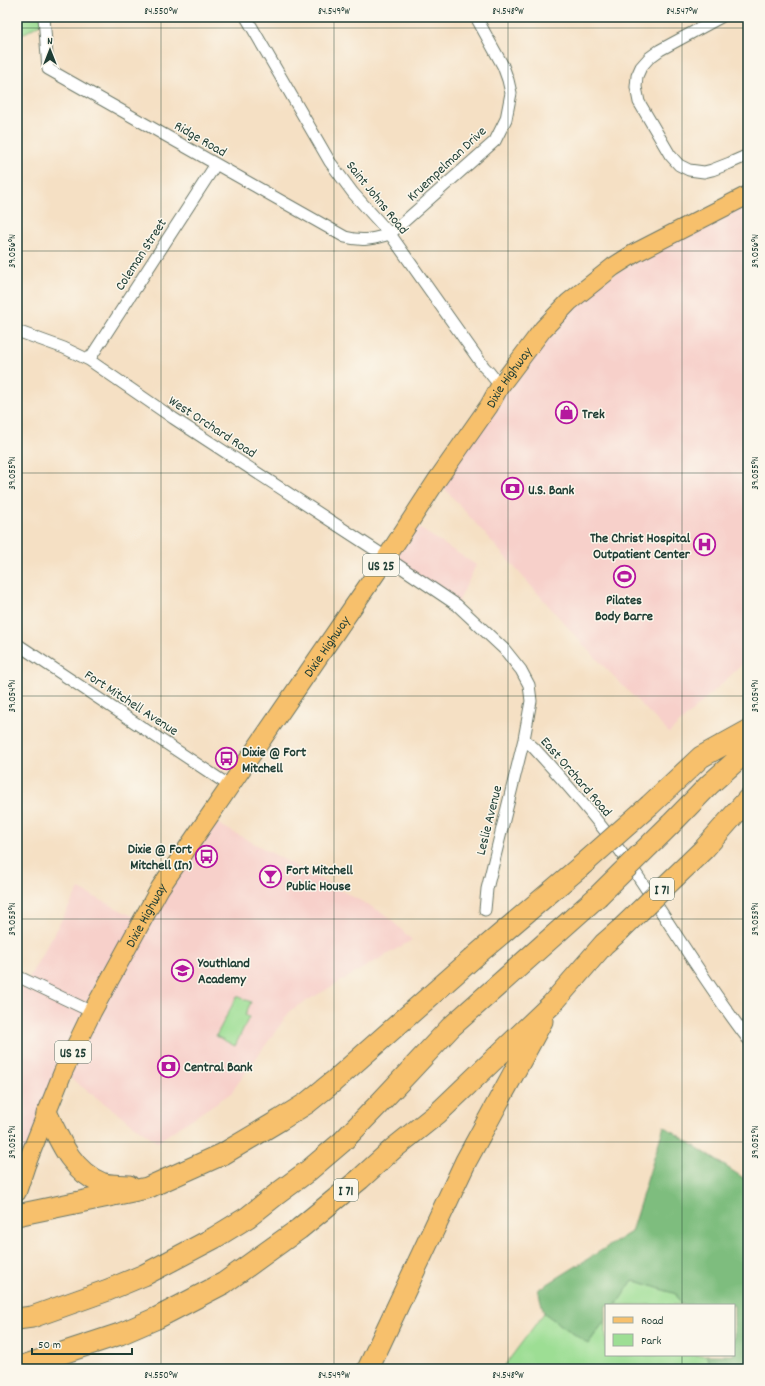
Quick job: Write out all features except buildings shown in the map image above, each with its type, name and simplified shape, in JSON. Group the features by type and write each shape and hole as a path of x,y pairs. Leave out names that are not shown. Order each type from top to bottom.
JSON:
{"highway":[{"path":"17,1215 147,1188 223,1154 307,1103 334,1082 481,951 580,867 650,805 701,757 748,731"},
{"path":"17,1319 32,1317 108,1290 144,1275 214,1238 248,1217 276,1194 308,1171 342,1142 451,1027 597,897 709,785 748,750"},
{"name":"I 71","path":"17,1366 23,1366 120,1334 157,1318 224,1283 299,1229 438,1113 552,1004 604,944 704,849 748,799"},
{"path":"368,1369 466,1161 552,1004"},
{"path":"47,1114 65,1151 83,1173 102,1184 147,1188"}],"main road":[{"name":"Dixie Highway","path":"17,1192 26,1165 63,1072 92,1012 160,888 437,480 489,406 500,386 543,329 569,302 613,267 748,195"}],"street":[{"name":"Ridge Road","path":"44,17 48,69 100,97 345,237 364,240 390,234"},
{"name":"Saint Johns Road","path":"246,17 330,162 353,193 390,234 479,361 500,386"},
{"name":"Kruempelman Drive","path":"390,234 495,141 506,119 511,93 504,66 476,17"},
{"path":"721,17 660,50 649,58 641,67 637,76 636,87 639,102 670,156 679,165 689,170 704,172 730,164 748,155"},
{"name":"Coleman Street","path":"89,360 216,164"},
{"name":"West Orchard Road","path":"17,331 64,348 89,360 173,418 386,557"},
{"name":"East Orchard Road","path":"386,557 457,605 504,650 521,670 528,685 531,701 524,739 533,746 592,812 629,863 722,1004 748,1039"},
{"name":"Fort Mitchell Avenue","path":"17,644 230,786"},
{"name":"Leslie Avenue","path":"485,910 487,889 524,739"},
{"path":"17,976 92,1012"}],"shaded area":[{"path":"748,195 748,659 669,733 587,649 437,480 569,302"},
{"path":"410,522 476,565 457,605 386,557"},
{"path":"207,818 385,914 412,940 291,1010 231,1093 157,1142 63,1073 17,1192 17,976 27,981 79,889 142,921"}],"green space":[{"path":"17,17 44,17 43,22 17,38"},
{"path":"237,996 251,1002 245,1015 249,1017 235,1046 216,1036"},
{"path":"664,1126 748,1181 748,1369 718,1369 710,1362 707,1356 735,1356 735,1304 681,1304 676,1294 633,1280 617,1304 605,1304 605,1320 588,1344 544,1313 538,1290 631,1232"},
{"path":"633,1280 676,1294 681,1304 617,1304"},
{"path":"544,1313 588,1344 605,1320 605,1356 707,1356 710,1362 718,1369 502,1369"}],"place":[{"name":"Trek","path":"567,413"},
{"name":"U.S. Bank","path":"513,489"},
{"name":"The Christ Hospital Outpatient Center","path":"705,545"},
{"name":"Pilates Body Barre","path":"624,577"},
{"name":"Dixie @ Fort Mitchell","path":"227,759"},
{"name":"Dixie @ Fort Mitchell (In)","path":"207,856"},
{"name":"Fort Mitchell Public House","path":"271,877"},
{"name":"Youthland Academy","path":"183,970"},
{"name":"Central Bank","path":"169,1066"}]}
